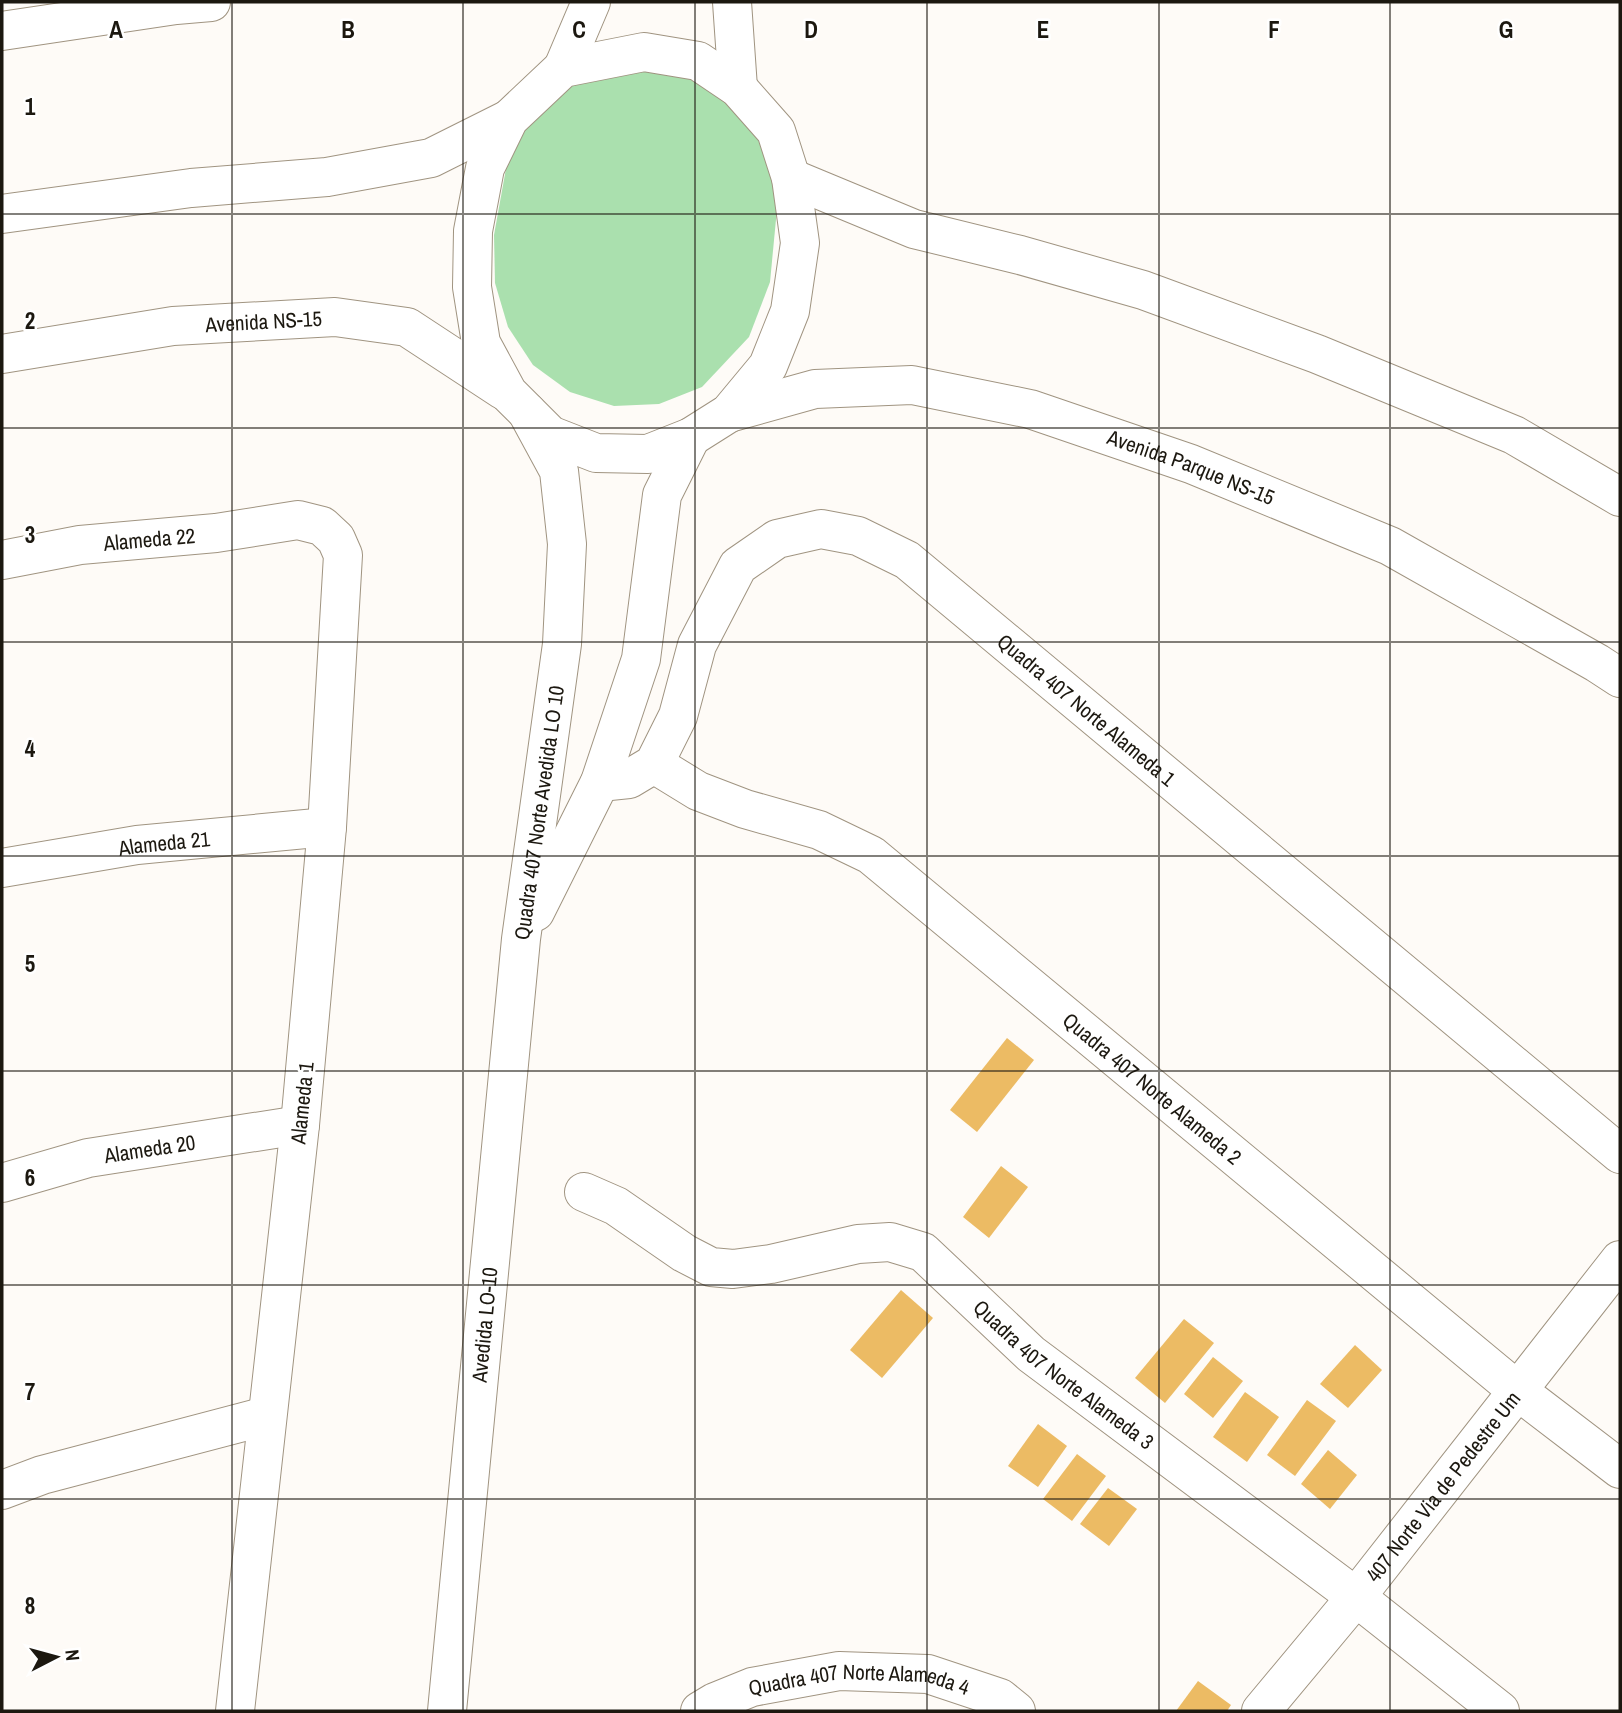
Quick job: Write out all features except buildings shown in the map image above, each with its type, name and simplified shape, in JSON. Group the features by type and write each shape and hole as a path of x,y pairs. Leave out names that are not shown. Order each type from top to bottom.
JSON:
{"street":[{"path":"2,31 211,2"},
{"path":"2,214 191,188 327,177 431,158 509,119 563,68 591,2"},
{"path":"732,2 738,88"},
{"path":"518,403 550,435 596,453 648,454 691,437 729,413 768,366 790,312 800,243 791,178 776,131 738,88 698,61 644,52 563,68"},
{"name":"Quadra 407 Norte Avedida LO 10","path":"509,119 485,168 473,231 472,287 481,343 559,471 567,544 562,644 522,939"},
{"path":"791,178 914,229 1020,255 1143,290 1317,354 1514,435 1620,497"},
{"name":"Avenida NS-15","path":"2,354 173,326 335,317 407,327 518,403"},
{"name":"Avenida Parque NS-15","path":"729,413 815,389 912,384 1030,409 1191,464 1390,546 1620,678"},
{"name":"Quadra 407 Norte Avedida LO 10","path":"522,939 600,782 641,659 662,495 691,437"},
{"name":"Alameda 22","path":"2,560 80,545 216,533 298,520"},
{"name":"Alameda 1","path":"235,1711 300,1125 327,827 344,555 336,540 322,526 298,520"},
{"name":"Quadra 407 Norte Alameda 1","path":"654,764 678,716 697,645 738,566 777,539 821,529 858,536 907,560 1620,1154"},
{"path":"600,782 629,779 654,764"},
{"name":"Quadra 407 Norte Alameda 2","path":"654,764 698,791 744,809 819,830 872,855 1518,1391 1620,1469"},
{"name":"Alameda 21","path":"2,868 137,845 327,827"},
{"name":"Avedida LO-10","path":"447,1711 522,939"},
{"name":"Alameda 20","path":"2,1183 88,1158 300,1125"},
{"name":"Quadra 407 Norte Alameda 3","path":"584,1192 616,1206 684,1253 711,1267 733,1269 771,1264 858,1244 890,1242 923,1252 1031,1354 1356,1597 1500,1711"},
{"name":"407 Norte Via de Pedestre Um","path":"1261,1711 1356,1597 1620,1260"},
{"path":"2,1490 42,1475 267,1416"},
{"name":"Quadra 407 Norte Alameda 4","path":"700,1711 752,1687 839,1671 928,1674 1000,1698 1016,1711"}],"green space":[{"path":"618,57 709,76 767,149 777,209 770,282 749,337 702,387 659,404 614,406 570,392 533,365 508,327 495,283 494,235 511,141 536,101"}]}
